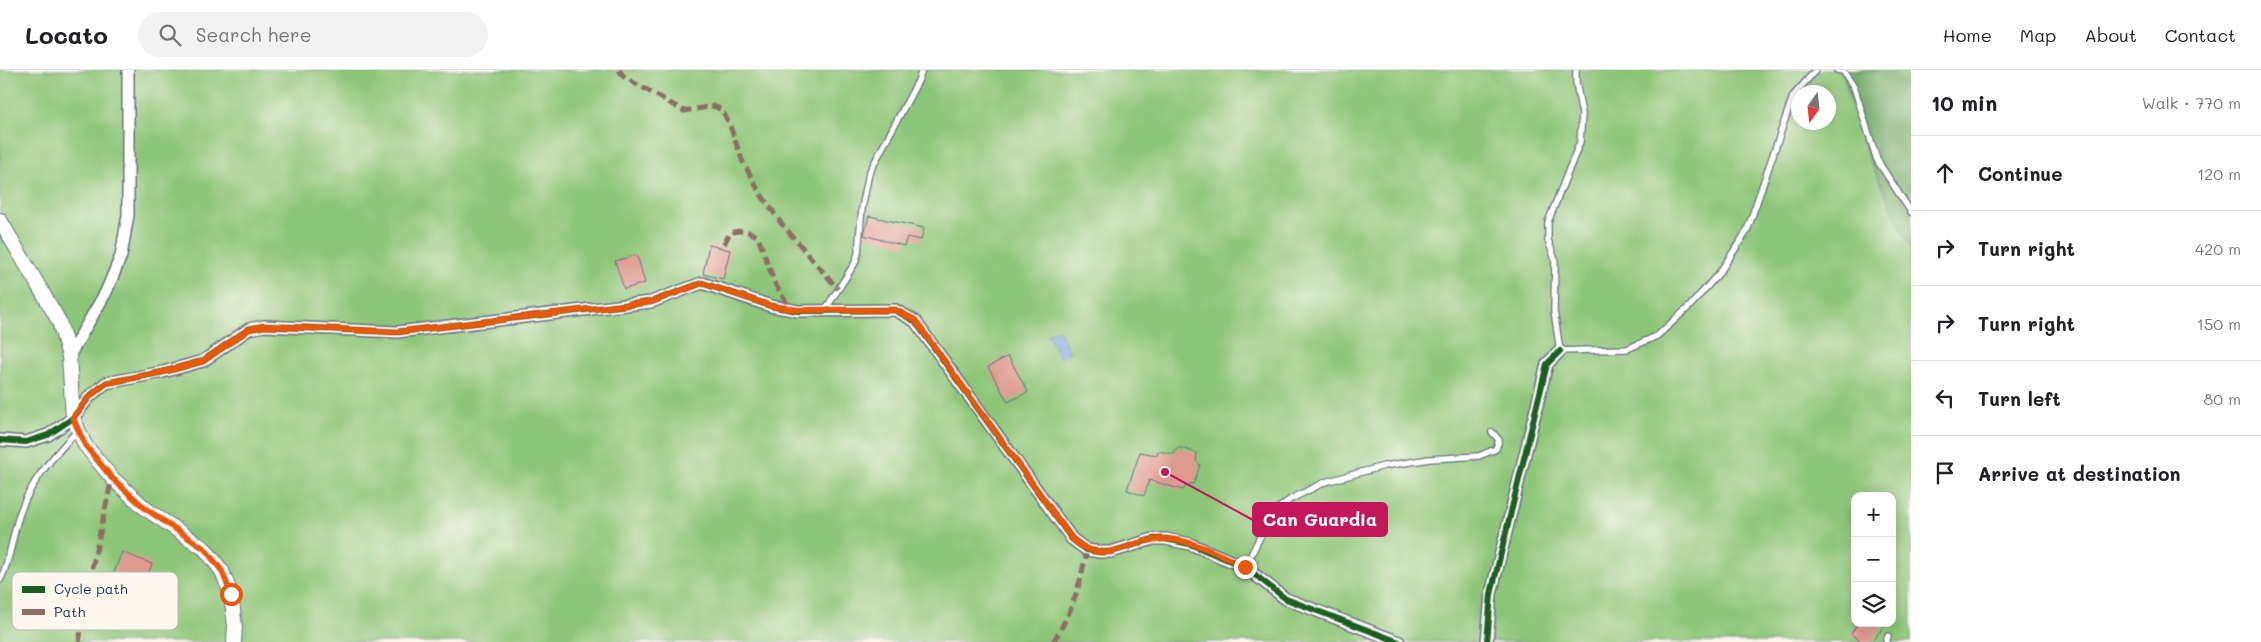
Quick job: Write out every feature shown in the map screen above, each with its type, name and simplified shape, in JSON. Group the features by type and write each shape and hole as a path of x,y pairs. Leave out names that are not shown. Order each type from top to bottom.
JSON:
{"street":[{"path":"68,356 106,292 121,256 128,215 128,70"},
{"path":"0,220 60,321 68,356 76,424 85,445 112,478 146,509 205,549 222,571 231,594 235,626 234,642"},
{"path":"0,440 26,442 76,424 90,396 106,383 163,372 203,361 249,329 264,326 397,332 651,302 702,283 771,306 798,310 895,310 915,320 1072,539 1081,547 1100,552 1111,552 1153,539 1171,539 1190,544 1245,567 1286,599 1399,642"},
{"path":"1487,642 1491,594 1547,364 1560,351"}],"lane":[{"path":"825,310 855,263 858,254 865,187 869,173 922,70"},
{"path":"1576,70 1576,82 1582,114 1580,142 1548,222 1548,240 1555,260 1554,311 1560,351 1627,349 1657,336 1690,306 1720,272 1748,231 1793,96 1816,70"},
{"path":"1837,70 1843,71 1854,88 1877,160 1911,212"},
{"path":"0,580 21,510 30,488 76,424"},
{"path":"1245,567 1272,513 1291,499 1325,482 1384,466 1430,459 1479,456 1496,448 1499,440 1492,432"}],"green space":[{"path":"0,70 1911,70 1911,642 0,642"},
{"path":"1839,70 1911,70 1911,249 1867,155 1844,77"}],"water":[{"path":"1058,329 1070,352 1060,358 1047,334"}],"building":[{"path":"869,216 924,228 921,240 907,237 904,246 864,235"},
{"path":"709,245 730,250 723,279 703,274"},
{"path":"637,255 645,283 624,289 615,261"},
{"path":"1008,356 1028,392 1008,402 988,367"},
{"path":"1178,447 1197,453 1196,461 1200,465 1194,483 1186,485 1183,490 1149,480 1144,496 1127,490 1140,452 1157,455 1158,451 1174,454"},
{"path":"122,552 152,564 149,572 114,572"},
{"path":"1855,627 1883,627 1872,642 1862,642 1851,634"}],"marked path":[{"path":"619,70 624,77 684,111 714,106 722,110 729,123 742,160 760,193 781,223 838,289"},
{"path":"724,244 730,233 734,232 748,232 758,237 775,284 791,310"},
{"path":"91,572 112,478"},
{"path":"1053,642 1075,598 1087,550"},
{"path":"79,642 81,630"}],"cycle path":[{"path":"0,440 26,442 48,435 73,418 90,396 106,383 163,372 203,361 249,329 264,326 397,332 651,302 702,283 771,306 798,311 895,310 915,321 1072,539 1087,550 1111,552 1153,539 1166,539 1190,544 1245,567 1286,599 1399,642"},
{"path":"1487,642 1491,594 1547,364 1560,351"}],"place":[{"name":"Can Guardia","path":"1165,472"}],"route":[{"path":"231,594 222,571 205,549 146,509 112,478 85,445 73,418 90,396 106,383 163,372 203,361 249,329 264,326 397,332 651,302 702,283 771,306 798,310 895,310 915,320 1072,539 1081,547 1087,550 1111,552 1153,539 1176,540 1226,557 1245,567"}]}
